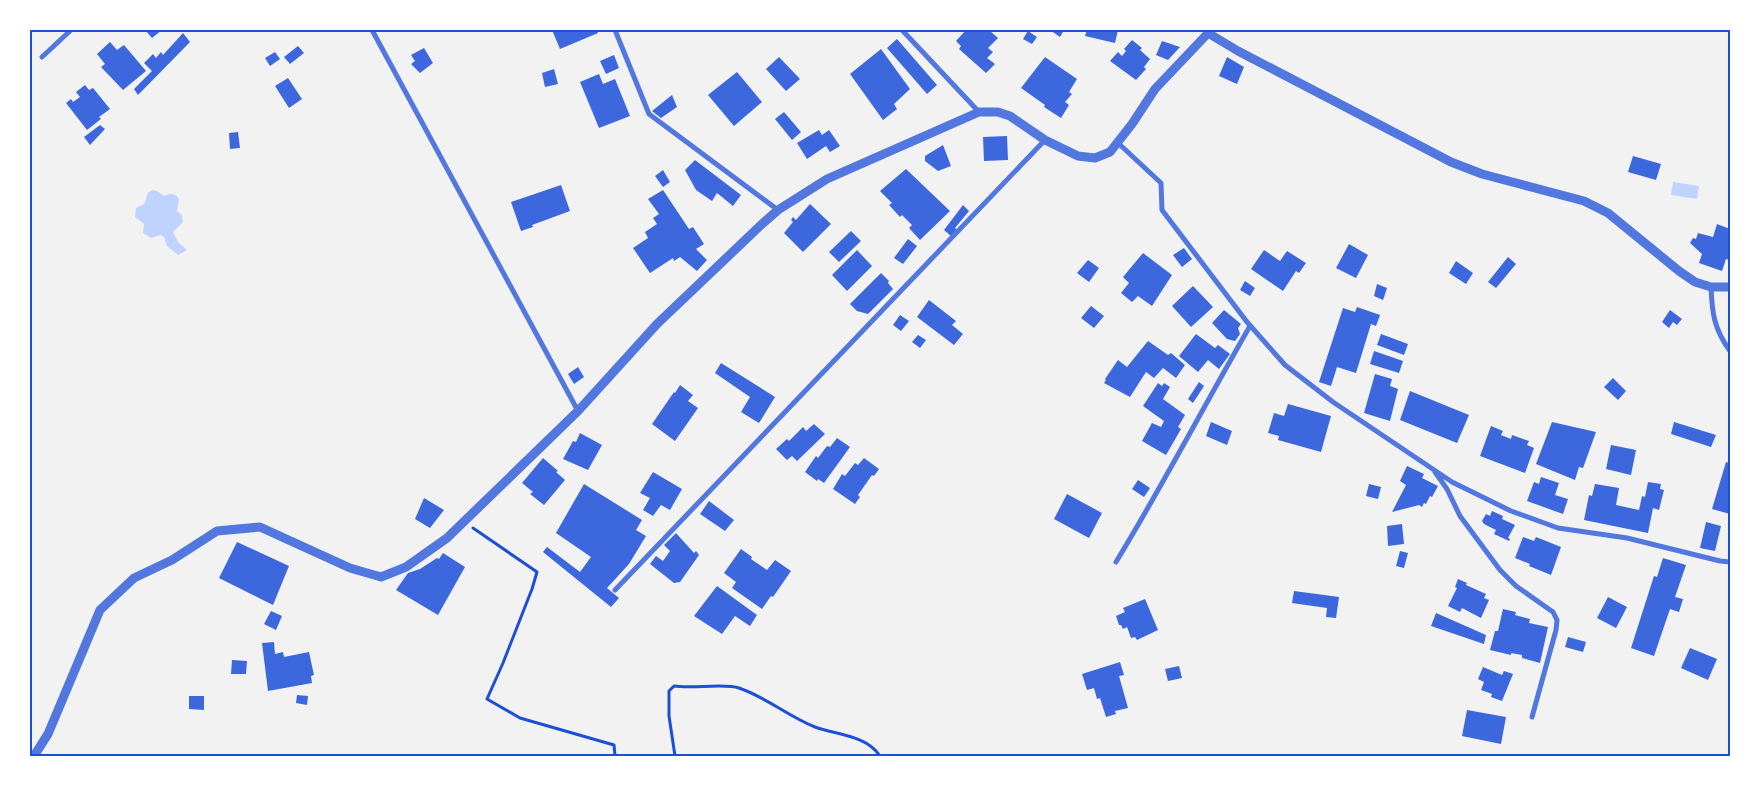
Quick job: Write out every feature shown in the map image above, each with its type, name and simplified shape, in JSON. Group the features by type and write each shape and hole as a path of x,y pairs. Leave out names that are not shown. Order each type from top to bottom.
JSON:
{"street":[{"path":"42,57 71,30"},
{"path":"372,30 578,411"},
{"path":"615,30 649,114 778,210"},
{"path":"902,30 979,112"},
{"path":"34,756 48,734 100,610 134,578 172,560 217,531 260,527 350,568 381,577 406,567 447,538 464,522 578,411 657,324 778,210 828,180 979,112 998,112 1010,116 1045,140 1078,156 1095,158 1110,152 1155,89 1209,32 1238,51 1451,162 1482,174 1584,202 1608,213 1695,282 1710,287 1730,287"},
{"path":"615,590 1045,140"},
{"path":"1118,142 1161,183 1162,210 1250,326 1285,365 1332,402 1452,482 1511,510 1558,528 1628,538 1730,562"},
{"path":"1710,287 1712,311 1718,330 1730,351"},
{"path":"1116,562 1153,501 1214,387 1250,326"},
{"path":"1434,470 1447,489 1460,516 1500,570 1516,586 1553,612 1557,620 1556,630 1532,717"}],"path":[{"path":"464,522 537,572 532,589 487,700 520,718 614,745 615,756"},
{"path":"675,756 669,716 669,691 674,686 688,688 738,687 814,727 859,739 877,751 880,756"}],"water":[{"path":"1673,182 1699,186 1697,199 1671,195"},
{"path":"153,190 164,196 174,195 179,199 177,211 182,215 183,222 173,232 178,242 187,250 178,255 167,246 164,237 160,235 151,238 143,233 144,224 135,217 136,208 144,204 147,194"}],"building":[{"path":"145,30 162,30 152,38"},
{"path":"552,30 597,30 598,33 560,49"},
{"path":"966,30 989,30 998,38 988,48 993,52 987,58 995,64 986,73 959,49 961,46 956,41"},
{"path":"1050,30 1064,30 1060,37"},
{"path":"1087,30 1118,30 1115,43 1085,36"},
{"path":"1028,31 1037,37 1032,44 1023,39"},
{"path":"183,33 190,42 138,95 134,89 152,71 144,63 153,54 156,58 161,52 163,55"},
{"path":"897,39 937,85 927,94 887,48"},
{"path":"1132,40 1142,48 1140,50 1150,59 1144,67 1146,69 1136,80 1110,61 1118,52 1122,56 1126,51 1124,49"},
{"path":"1162,41 1180,47 1168,60 1156,55"},
{"path":"110,42 117,50 124,45 146,71 123,90 101,67 105,64 97,54"},
{"path":"298,46 304,53 290,64 284,57"},
{"path":"424,48 433,63 420,73 411,64 415,61 411,55"},
{"path":"881,49 910,89 894,104 897,109 883,120 850,74"},
{"path":"275,52 280,59 270,66 265,58"},
{"path":"614,55 619,68 606,74 600,61"},
{"path":"779,57 800,79 786,91 766,69"},
{"path":"1045,57 1077,79 1069,92 1072,94 1065,102 1069,105 1061,118 1021,88"},
{"path":"1227,57 1244,67 1237,84 1219,76"},
{"path":"554,69 558,84 545,87 542,73"},
{"path":"737,72 762,102 734,126 708,95"},
{"path":"599,74 603,84 615,79 630,116 599,128 580,82"},
{"path":"288,78 302,99 289,108 275,86"},
{"path":"85,85 89,90 93,88 110,109 99,117 101,119 87,130 66,103 71,99 73,102 80,97 76,92"},
{"path":"672,95 677,107 661,118 652,111"},
{"path":"784,112 801,132 792,140 775,119"},
{"path":"100,125 105,129 90,145 84,137"},
{"path":"819,130 822,135 829,130 840,146 830,152 826,146 807,159 797,143"},
{"path":"238,132 240,148 230,149 229,133"},
{"path":"1007,136 1008,160 984,161 983,137"},
{"path":"943,145 951,166 938,171 925,161 925,156"},
{"path":"1633,156 1661,164 1656,180 1628,172"},
{"path":"695,160 741,195 733,206 717,193 712,201 696,190 685,170"},
{"path":"906,169 950,211 920,240 909,228 912,225 902,215 900,217 889,205 892,203 880,191"},
{"path":"663,170 670,182 663,187 655,176"},
{"path":"561,185 570,211 521,231 511,202"},
{"path":"663,190 689,229 693,227 704,244 696,249 707,260 697,271 680,257 674,261 673,258 650,273 633,248 648,238 645,232 657,224 653,218 659,214 648,199"},
{"path":"810,204 831,224 803,252 784,233 793,222 791,220 793,217 796,220"},
{"path":"963,205 969,211 955,228 958,231 952,237 944,230"},
{"path":"1717,224 1730,229 1730,260 1726,259 1722,271 1699,263 1702,254 1690,243 1693,238 1696,239 1698,233 1713,237"},
{"path":"851,231 861,241 839,262 829,252"},
{"path":"908,239 917,246 903,264 894,258"},
{"path":"1349,244 1368,255 1356,278 1336,268"},
{"path":"1184,248 1192,259 1182,267 1173,255"},
{"path":"857,250 872,266 847,291 832,275"},
{"path":"1264,250 1280,261 1287,251 1306,263 1299,273 1296,271 1283,291 1251,269"},
{"path":"1143,253 1172,275 1152,306 1138,296 1132,302 1121,293 1129,283 1123,277"},
{"path":"1508,257 1516,264 1496,288 1488,282"},
{"path":"1088,260 1099,268 1089,282 1077,273"},
{"path":"1456,261 1473,273 1466,284 1449,273"},
{"path":"881,273 889,281 888,283 893,289 868,314 857,311 850,304"},
{"path":"1245,281 1255,288 1250,296 1240,290"},
{"path":"1377,284 1387,288 1383,300 1374,296"},
{"path":"1193,286 1213,307 1191,327 1172,306"},
{"path":"929,300 956,321 952,325 963,334 954,345 917,317"},
{"path":"1091,306 1104,316 1094,328 1081,318"},
{"path":"1357,307 1380,315 1376,326 1371,324 1356,373 1337,367 1331,386 1319,382 1343,308 1355,312"},
{"path":"1224,310 1241,324 1238,328 1240,334 1235,341 1227,339 1212,323"},
{"path":"1670,310 1682,319 1677,325 1673,322 1669,328 1662,322"},
{"path":"900,315 909,321 901,331 893,325"},
{"path":"1196,334 1215,348 1218,345 1230,354 1219,369 1208,360 1198,372 1179,356"},
{"path":"1381,334 1408,344 1404,355 1377,345"},
{"path":"918,335 926,340 920,348 912,342"},
{"path":"1148,341 1168,355 1171,353 1185,365 1176,378 1163,368 1154,378 1146,372 1130,397 1104,383 1118,360 1127,367"},
{"path":"1374,351 1403,361 1399,373 1370,364"},
{"path":"721,363 775,397 759,423 741,412 750,397 715,373"},
{"path":"578,367 584,377 574,384 568,374"},
{"path":"1375,374 1392,379 1390,386 1398,389 1390,421 1364,413"},
{"path":"1613,378 1626,391 1618,400 1604,387"},
{"path":"1199,382 1204,386 1193,403 1188,399"},
{"path":"1158,383 1162,386 1164,383 1170,387 1163,399 1185,415 1178,427 1181,429 1166,455 1142,441 1152,423 1161,427 1164,421 1143,406"},
{"path":"680,385 693,395 688,401 698,408 675,441 652,424"},
{"path":"1410,391 1469,415 1457,443 1400,420"},
{"path":"1288,404 1331,416 1321,452 1278,440 1279,436 1268,433 1274,413 1284,416"},
{"path":"1211,422 1232,431 1227,445 1206,436"},
{"path":"1552,422 1596,432 1583,468 1579,467 1575,480 1536,464"},
{"path":"1674,422 1716,435 1711,447 1671,434"},
{"path":"814,424 825,434 797,461 792,456 787,460 776,449 787,439 789,441 803,427 806,431"},
{"path":"1491,426 1503,431 1501,435 1511,439 1512,435 1529,441 1527,445 1534,448 1525,473 1480,456"},
{"path":"580,433 602,445 588,470 563,459 573,441 576,442"},
{"path":"837,438 850,447 824,483 818,479 817,481 805,472 816,456 818,458 827,446 830,447"},
{"path":"1611,445 1636,450 1631,475 1606,469"},
{"path":"543,458 565,480 544,505 530,494 533,492 522,483"},
{"path":"864,458 879,469 874,476 872,475 858,495 860,497 855,504 833,489 842,474 845,476 855,463 858,465"},
{"path":"1726,462 1730,463 1730,514 1712,509"},
{"path":"1407,466 1424,474 1422,478 1438,486 1432,497 1430,496 1422,507 1419,505 1392,512 1406,485 1400,481"},
{"path":"653,472 682,489 670,510 661,505 653,516 643,510 650,498 640,493"},
{"path":"1541,477 1559,483 1555,495 1568,499 1563,514 1527,501 1534,482 1539,484"},
{"path":"1138,480 1150,488 1144,497 1132,489"},
{"path":"1648,482 1661,484 1660,489 1664,490 1659,510 1653,508 1648,533 1584,520 1589,495 1592,496 1595,484 1619,488 1616,505 1639,510 1642,496 1645,497"},
{"path":"584,484 642,520 636,530 646,536 629,564 607,588 619,598 611,607 543,552 547,547 580,572 591,557 556,533"},
{"path":"1369,484 1381,487 1378,499 1366,496"},
{"path":"1067,494 1102,513 1089,538 1054,519"},
{"path":"424,498 444,510 430,528 415,519"},
{"path":"709,501 734,520 725,531 700,514"},
{"path":"1492,511 1503,516 1502,519 1515,525 1508,538 1510,539 1509,541 1494,534 1496,530 1482,521 1486,514 1490,516"},
{"path":"1706,522 1721,526 1715,551 1700,548"},
{"path":"1402,524 1404,544 1388,546 1387,526"},
{"path":"676,533 694,553 696,551 699,555 680,582 674,583 650,564 656,556 663,561 670,551 664,545"},
{"path":"1523,537 1534,541 1536,537 1561,547 1551,575 1515,558"},
{"path":"237,542 289,566 273,605 219,578"},
{"path":"741,549 767,570 775,560 791,571 762,609 732,588 736,582 724,573"},
{"path":"1400,551 1408,553 1404,568 1396,566"},
{"path":"443,553 465,567 438,615 396,590 408,573 420,569 437,558 439,559"},
{"path":"1663,558 1686,565 1675,597 1683,599 1679,612 1670,609 1654,656 1631,648 1654,576 1657,577"},
{"path":"1458,579 1467,583 1466,585 1486,594 1484,598 1489,600 1481,618 1462,608 1460,612 1448,606 1457,588 1455,587"},
{"path":"717,586 757,615 750,626 735,616 722,634 694,616"},
{"path":"1294,591 1339,597 1336,618 1326,617 1327,608 1292,603"},
{"path":"1608,597 1627,607 1616,628 1597,618"},
{"path":"1145,599 1158,630 1137,640 1135,637 1131,638 1127,627 1123,629 1119,625 1116,616 1125,612 1123,608"},
{"path":"1503,609 1516,612 1515,615 1530,619 1529,623 1548,627 1540,663 1522,658 1522,655 1511,653 1511,655 1490,650 1495,631 1498,631"},
{"path":"271,611 282,616 276,630 264,624"},
{"path":"1436,613 1486,635 1484,644 1431,626"},
{"path":"1568,637 1586,642 1583,652 1565,647"},
{"path":"274,642 275,654 283,652 284,657 309,652 314,675 311,676 312,683 268,691 262,643"},
{"path":"1690,648 1717,659 1708,680 1681,668"},
{"path":"232,660 247,661 246,674 231,674"},
{"path":"1120,662 1124,675 1119,676 1128,708 1115,711 1116,714 1106,717 1100,698 1097,699 1094,688 1087,690 1082,674"},
{"path":"1179,666 1182,678 1168,681 1165,669"},
{"path":"1483,667 1502,675 1504,671 1513,674 1502,701 1491,697 1492,694 1481,690 1484,682 1478,679"},
{"path":"297,695 308,696 307,705 296,703"},
{"path":"189,696 204,696 204,710 189,709"},
{"path":"1467,710 1506,717 1501,744 1462,736"}]}
